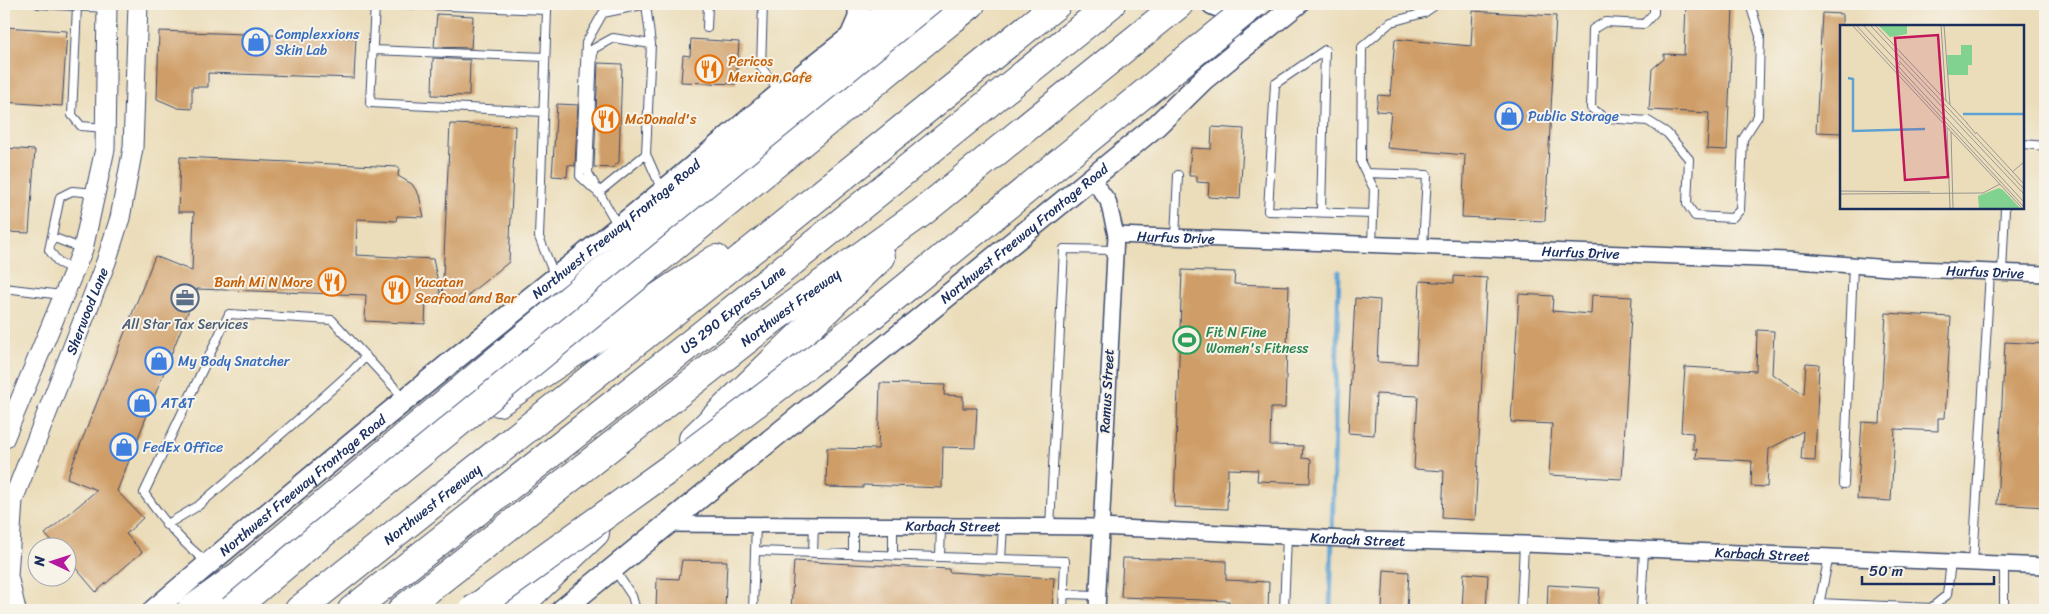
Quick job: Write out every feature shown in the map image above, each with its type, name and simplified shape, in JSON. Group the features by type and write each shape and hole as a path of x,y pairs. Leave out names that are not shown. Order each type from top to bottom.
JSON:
{"highway":[{"path":"244,571 816,93 930,4"},
{"path":"232,610 316,539 971,4"},
{"name":"Northwest Freeway","path":"299,610 762,242 1057,4"},
{"name":"US 290 Express Lane","path":"352,610 704,333 1111,4"},
{"name":"Northwest Freeway","path":"402,610 777,316 921,213 1179,4"},
{"path":"473,610 672,467 870,317 1254,4"},
{"path":"515,610 865,274 921,213"},
{"path":"191,610 244,571 714,260 762,242"}],"main road":[{"path":"852,34 859,18 859,4"},
{"name":"Northwest Freeway Frontage Road","path":"154,610 405,399 618,228 852,34 895,4"},
{"path":"1204,79 1230,34 1232,20 1223,8 1213,4"},
{"name":"Northwest Freeway Frontage Road","path":"562,610 1092,179 1157,125 1204,79 1298,4"}],"street":[{"name":"Sherwood Lane","path":"16,610 8,576 14,500 106,262 120,218 133,148 138,4"},
{"name":"Sherwood Lane","path":"4,439 83,249 105,149 107,6"},
{"name":"Ramus Street","path":"1092,179 1108,201 1115,242 1097,610"},
{"name":"Hurfus Drive","path":"1115,242 1175,238 1787,260 2045,274"},
{"name":"Karbach Street","path":"668,524 1100,527 1347,539 1524,544 2045,566"}],"lane":[{"path":"38,4 107,6"},
{"path":"374,4 370,103 543,112"},
{"path":"403,4 547,10 539,237 555,277"},
{"path":"598,193 580,176 586,43 603,13 646,4 650,44 646,154 663,191"},
{"path":"707,28 708,4"},
{"path":"763,4 760,67 781,94"},
{"path":"1372,245 1374,189 1361,163 1362,47 1390,22 1424,12 1437,4"},
{"path":"1654,4 1654,12 1644,24 1606,22 1593,30 1591,108 1606,118 1648,120 1667,133 1689,159 1687,204 1695,216 1732,218 1740,210 1743,139 1758,116 1760,36 1750,4"},
{"path":"77,6 72,115 81,126 105,128"},
{"path":"618,228 588,173 593,49 613,38 650,44"},
{"path":"373,50 545,57"},
{"path":"1321,212 1325,50 1274,84 1268,211 1373,214"},
{"path":"2024,144 2045,146"},
{"path":"598,193 646,154"},
{"path":"1366,173 1427,175 1423,247"},
{"path":"1175,238 1178,175"},
{"path":"75,270 59,263 50,250 60,197 72,191 96,193"},
{"path":"1973,563 1996,272 2005,209"},
{"path":"52,237 83,249"},
{"path":"1050,527 1064,249 1115,242"},
{"path":"1844,484 1853,265"},
{"path":"4,288 64,296"},
{"path":"208,564 185,545 166,525 144,493 229,314 332,320 405,399"},
{"path":"166,525 198,506 294,423 366,356"},
{"path":"753,610 756,524"},
{"path":"813,553 814,524"},
{"path":"852,554 853,525"},
{"path":"893,525 893,556"},
{"path":"940,557 941,526"},
{"path":"1002,559 1003,526"},
{"path":"1284,610 1287,536"},
{"path":"1521,610 1524,544"},
{"path":"1640,610 1644,549"},
{"path":"755,551 1065,561 1063,610"},
{"path":"1829,556 1818,607 1931,608 1947,595 1951,562"},
{"path":"2004,564 2004,610"},
{"path":"613,568 632,596 636,610"},
{"path":"1064,594 1097,595"}],"building":[{"path":"1686,5 1733,7 1727,150 1707,149 1709,113 1649,110 1652,69 1664,59 1664,54 1684,55"},
{"name":"Public Storage","path":"1473,11 1556,16 1545,221 1462,217 1465,155 1387,148 1391,112 1376,111 1378,95 1390,96 1395,39 1471,46"},
{"path":"1822,13 1842,14 1842,25 1840,25 1840,133 1816,132"},
{"path":"437,14 473,16 471,48 434,47"},
{"path":"4,27 67,31 62,106 4,102"},
{"path":"159,31 356,38 354,78 208,73 208,87 192,87 192,109 178,108 157,99"},
{"name":"Pericos Mexican Cafe","path":"691,39 739,42 736,84 681,82 683,55 690,56"},
{"path":"433,58 470,60 469,96 432,95"},
{"name":"McDonald's","path":"598,63 622,64 619,162 612,168 594,167"},
{"path":"557,104 578,105 575,166 568,165 567,177 552,176"},
{"path":"450,124 515,126 509,262 469,294 469,302 442,301"},
{"path":"1212,127 1244,129 1240,199 1208,197 1209,183 1197,182 1197,176 1189,176 1191,148 1211,149"},
{"path":"4,148 35,150 29,233 4,232"},
{"path":"180,157 399,167 398,176 412,184 419,195 424,217 397,216 396,221 357,219 356,255 433,259 442,301 426,300 425,324 365,321 366,295 197,289 117,491 143,518 126,534 142,552 96,592 78,571 78,536 47,536 45,534 97,490 67,478 155,256 192,271 194,212 178,212"},
{"path":"1182,270 1235,272 1234,284 1289,286 1285,408 1271,408 1270,445 1303,446 1302,458 1311,459 1310,483 1257,481 1258,470 1228,469 1227,509 1174,507"},
{"path":"1454,276 1487,278 1475,520 1442,518 1444,471 1414,469 1418,396 1376,394 1374,435 1348,433 1355,298 1380,300 1377,362 1416,364 1420,281 1454,283"},
{"path":"1519,294 1553,296 1552,311 1591,314 1592,295 1632,297 1622,479 1549,475 1552,424 1511,422"},
{"path":"1886,313 1951,317 1945,418 1938,418 1938,431 1895,429 1891,501 1857,499 1862,422 1880,423"},
{"path":"1757,330 1774,331 1772,374 1804,394 1806,363 1819,364 1815,461 1801,460 1803,431 1769,449 1767,487 1751,486 1752,461 1696,458 1697,449 1693,449 1693,433 1681,432 1685,367 1756,371"},
{"path":"2005,342 2045,344 2045,507 1997,504"},
{"path":"880,383 945,385 944,395 963,396 963,408 977,408 975,448 943,447 942,488 863,485 863,488 826,487 827,448 878,449"},
{"path":"1123,558 1226,561 1226,580 1269,582 1268,610 1228,610 1229,601 1121,597"},
{"path":"682,560 727,561 725,610 656,610 657,578 679,579"},
{"path":"794,561 949,569 949,572 1054,578 1052,610 791,610"},
{"path":"1384,570 1409,572 1407,610 1382,610"},
{"path":"1464,573 1488,575 1486,610 1462,610"},
{"path":"1548,585 1600,588 1598,610 1547,610"}],"waterway":[{"path":"1330,610 1339,272"}],"place":[{"name":"Complexxions Skin Lab","path":"256,42"},
{"name":"Pericos Mexican Cafe","path":"709,69"},
{"name":"Public Storage","path":"1509,116"},
{"name":"McDonald's","path":"606,119"},
{"name":"Banh Mi N More","path":"332,282"},
{"name":"Yucatan Seafood and Bar","path":"396,290"},
{"name":"All Star Tax Services","path":"185,298"},
{"name":"Fit N Fine Women's Fitness","path":"1187,340"},
{"name":"My Body Snatcher","path":"159,361"},
{"name":"AT&T","path":"142,403"},
{"name":"FedEx Office","path":"124,447"}]}
